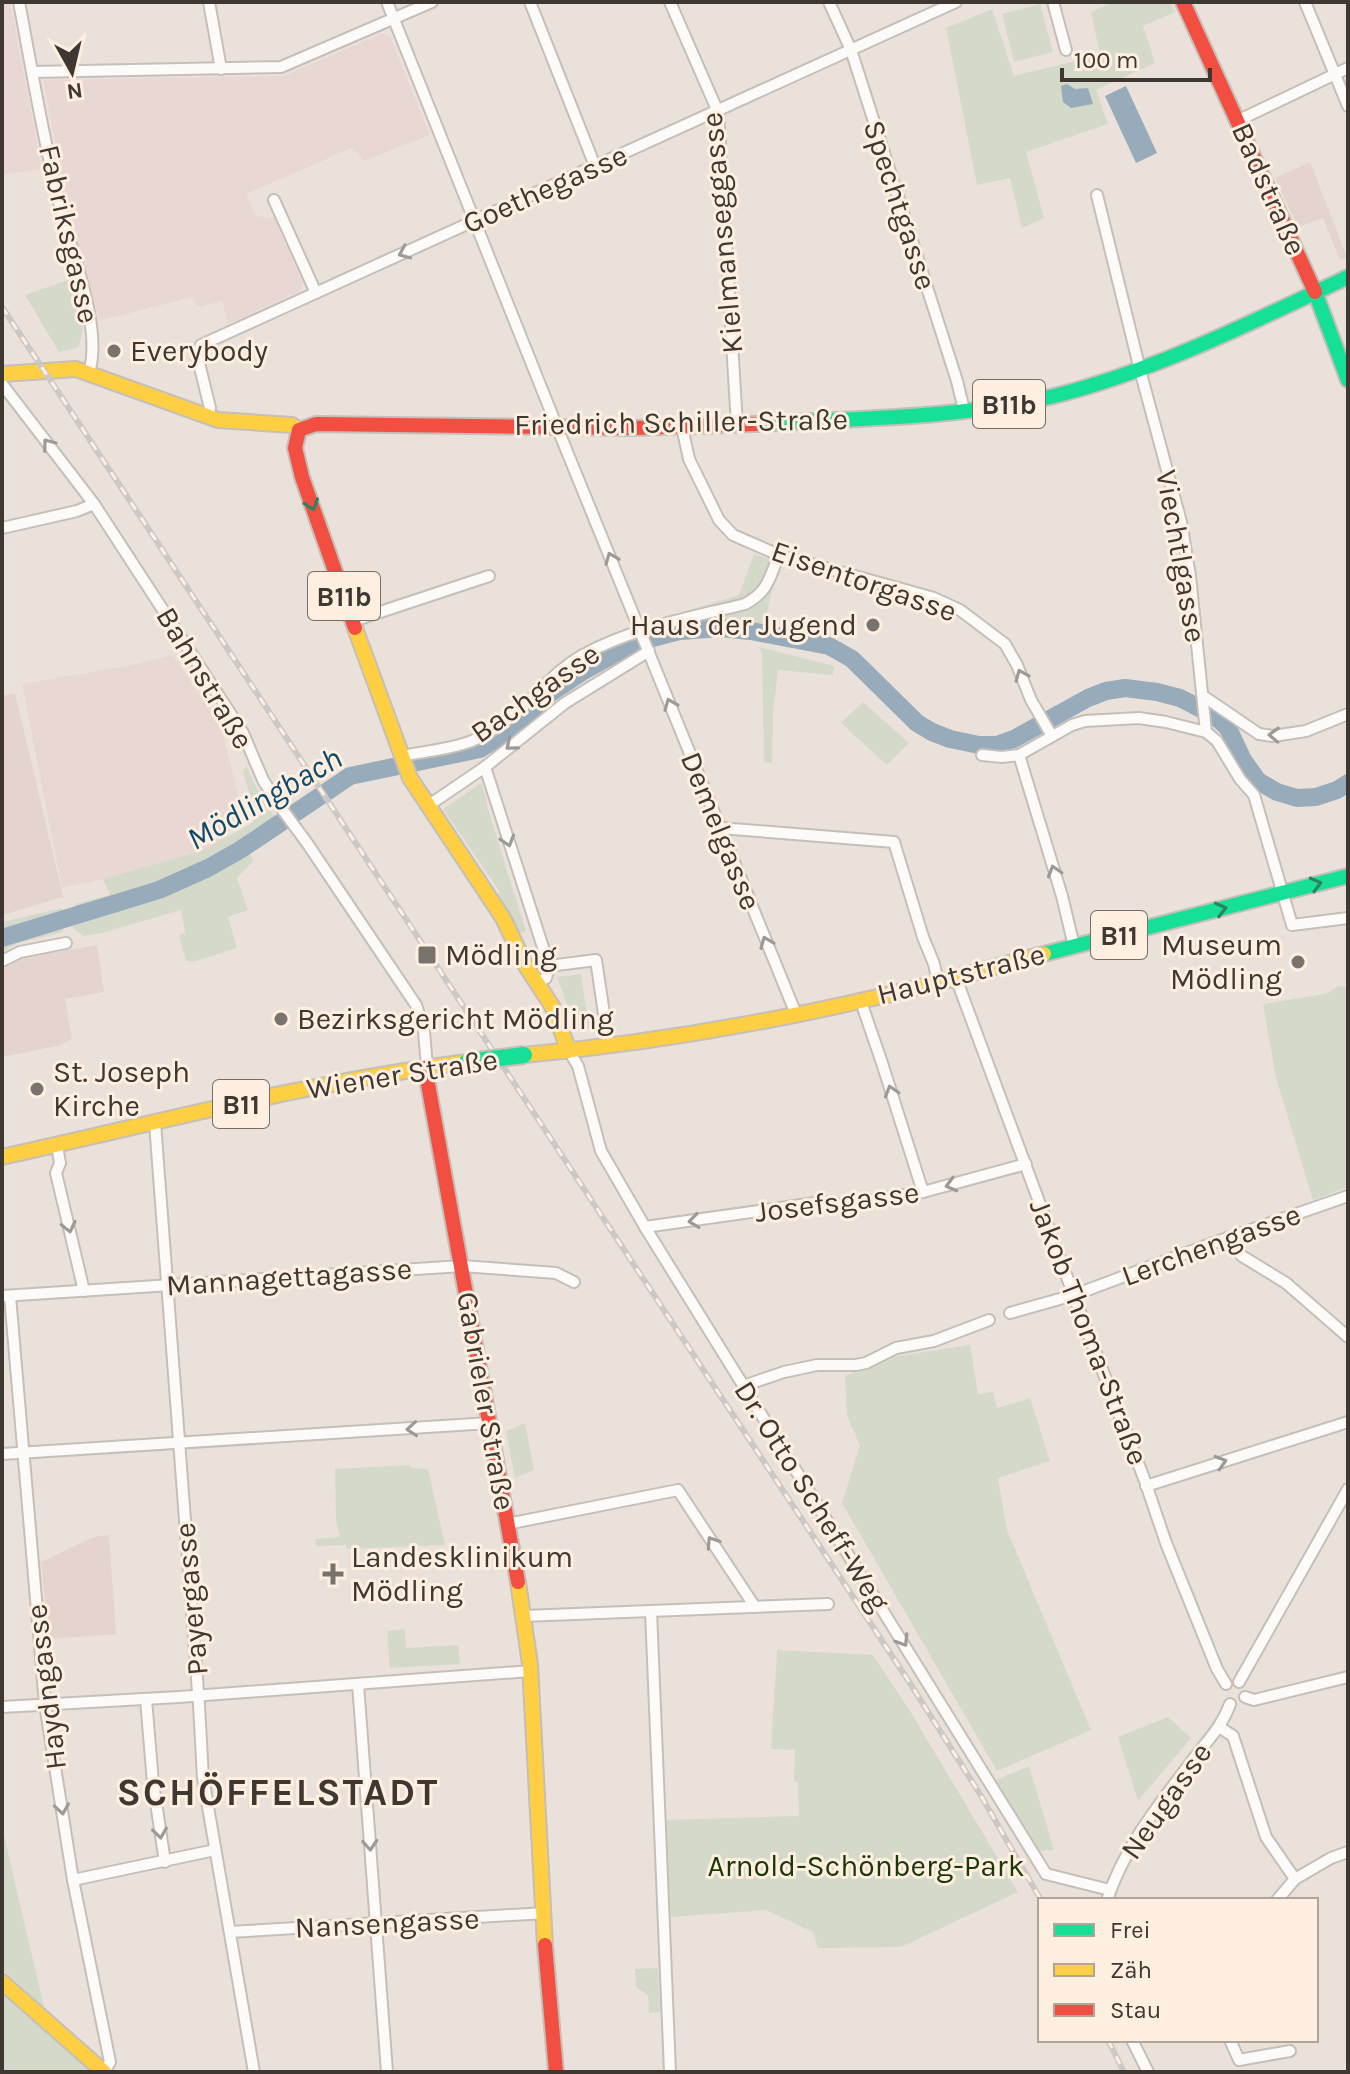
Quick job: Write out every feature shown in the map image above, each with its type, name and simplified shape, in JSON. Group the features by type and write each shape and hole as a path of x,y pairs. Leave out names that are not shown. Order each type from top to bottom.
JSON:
{"main road":[{"name":"Badstraße","path":"1183,2 1315,292 1348,380"},
{"name":"Friedrich Schiller-Straße","path":"2,374 76,369 218,420 292,425 299,430 316,424 682,427 964,410 1054,396 1140,370 1231,332 1348,277"},
{"name":"B11b","path":"299,430 294,440 302,477 406,767 503,918 526,966 552,1006 569,1051"},
{"name":"Hauptstraße","path":"569,1051 657,1040 796,1014 956,978 1348,876"},
{"name":"Wiener Straße","path":"2,1157 341,1082 427,1067 569,1051"},
{"name":"Gabrieler Straße","path":"427,1067 524,1616 531,1671 548,1989 556,2072"},
{"path":"2,1982 104,2072"}],"street":[{"name":"Fabriksgasse","path":"19,2 59,204 90,317 93,337 89,373"},
{"path":"209,2 221,69"},
{"path":"387,2 641,632"},
{"path":"32,72 281,67 432,2"},
{"path":"530,2 595,166"},
{"name":"Kielmanseggasse","path":"670,2 718,112 737,425"},
{"name":"Spechtgasse","path":"829,2 851,50 964,410"},
{"name":"Goethegasse","path":"209,416 210,408 197,355 199,348 956,2"},
{"path":"1053,2 1066,50"},
{"path":"1305,2 1348,106"},
{"path":"1239,120 1348,68"},
{"name":"Viechtlgasse","path":"1097,195 1181,522 1190,576 1206,732"},
{"path":"274,200 316,293"},
{"name":"Bahnstraße","path":"2,384 94,504 243,733 263,780 279,805 416,1005 424,1031 427,1067"},
{"name":"Eisentorgasse","path":"682,427 689,459 719,520 733,535 779,555 934,598 960,610 1005,644 1050,732"},
{"path":"2,528 77,511 94,504"},
{"name":"Bachgasse","path":"406,767 476,739 502,724 559,671 605,643 745,604 758,597 765,589 779,555"},
{"path":"353,621 489,576"},
{"name":"Demelgasse","path":"641,632 796,1014"},
{"name":"Bachgasse","path":"429,805 485,767 565,703 647,651"},
{"path":"1203,700 1259,734 1273,736 1306,731 1348,714"},
{"path":"982,755 1019,755 1050,732 1085,721 1139,718 1206,732 1217,741 1240,779 1254,795 1292,925 1348,918"},
{"path":"1019,755 1074,946"},
{"path":"485,767 549,966 546,978 538,982"},
{"path":"720,828 894,842 938,982"},
{"path":"2,961 20,952 66,943"},
{"path":"549,966 596,960 609,1047"},
{"name":"Jakob Thoma-Straße","path":"956,978 1166,1543 1217,1669 1226,1684"},
{"path":"860,999 923,1192"},
{"name":"Dr. Otto Scheff-Weg","path":"569,1051 578,1066 601,1151 645,1227 1046,1874 1108,1895"},
{"name":"Payergasse","path":"155,1123 203,1778 254,2072"},
{"path":"57,1146 60,1163 56,1173 84,1291"},
{"name":"Josefsgasse","path":"645,1227 822,1202 842,1205 923,1192 1026,1164"},
{"name":"Lerchengasse","path":"1010,1313 1074,1295 1348,1196"},
{"path":"1227,1238 1242,1256 1286,1283 1348,1337"},
{"name":"Mannagettagasse","path":"6,1296 462,1266 556,1273 574,1282"},
{"name":"Haydngasse","path":"6,1296 45,1704 73,1880 110,2062 104,2072"},
{"path":"743,1386 817,1365 866,1363 896,1348 934,1341 989,1320"},
{"path":"1146,1486 1348,1422"},
{"path":"2,1454 490,1423"},
{"path":"1239,1682 1348,1489"},
{"path":"507,1524 678,1490 755,1607"},
{"path":"524,1616 826,1604"},
{"path":"651,1611 670,2072"},
{"path":"2,1707 531,1671"},
{"path":"1245,1697 1254,1700 1348,1677"},
{"path":"1239,1682 1245,1690 1245,1697 1241,1702 1230,1704 1222,1694 1226,1684 1239,1682"},
{"path":"358,1684 387,2072"},
{"path":"146,1699 153,1783 165,1862"},
{"name":"Neugasse","path":"1108,1895 1123,1857 1143,1825 1219,1727 1230,1704"},
{"path":"1219,1727 1233,1736 1266,1837 1295,1879"},
{"path":"73,1880 215,1850"},
{"path":"1279,1898 1295,1879 1348,1852"},
{"name":"Nansengasse","path":"230,1932 545,1913"},
{"path":"1133,2042 1148,2072"},
{"path":"1231,2042 1239,2060 1290,2051"}],"shaded area":[{"path":"2,2 10,2 42,169 2,175"},
{"path":"383,33 390,36 430,135 364,161 352,148 246,194 256,216 274,218 303,284 300,291 228,324 222,301 197,307 193,297 99,321 64,189 43,80 284,76"},
{"path":"1310,162 1347,257 1340,260 1323,218 1298,227 1275,178"},
{"path":"173,655 221,727 245,822 201,851 62,888 22,684"},
{"path":"15,693 63,897 2,915 2,696"},
{"path":"97,945 104,992 65,999 72,1039 57,1046 2,1057 2,969 24,958"},
{"path":"109,1535 116,1634 49,1639 41,1562 94,1537"}],"green space":[{"path":"1114,2 1170,2 1175,12 1143,26 1155,63 1096,90 1108,124 1026,152 1044,218 1022,228 1010,178 977,185 946,28 992,9 1014,76 1100,55 1091,12"},
{"path":"1040,4 1053,52 1014,62 1002,14"},
{"path":"71,279 83,327 79,347 59,352 25,295"},
{"path":"754,554 779,562 760,641 713,637 657,643 646,623 739,595"},
{"path":"759,647 834,666 833,675 778,670 772,763 764,762 762,655"},
{"path":"863,702 909,743 887,765 841,723"},
{"path":"245,767 280,824 248,850 253,861 237,878 248,910 228,917 237,948 196,961 186,961 179,935 185,933 181,910 102,933 83,936 73,928 75,904 110,895 103,879 201,851 252,823 256,816 243,772"},
{"path":"481,783 526,931 520,933 497,895 500,892 443,809"},
{"path":"62,908 63,932 18,943 2,952 2,922"},
{"path":"581,974 587,1015 601,1029 576,1029 557,977"},
{"path":"1339,986 1348,987 1348,1187 1313,1200 1276,1078 1263,1004 1325,994"},
{"path":"970,1345 978,1394 993,1392 997,1408 1030,1398 1050,1461 998,1478 1007,1530 1091,1730 997,1771 842,1503 860,1445 847,1416 845,1376 898,1356"},
{"path":"525,1423 534,1470 515,1478 506,1431"},
{"path":"409,1465 411,1468 428,1469 445,1545 347,1549 346,1545 316,1546 315,1539 340,1537 336,1521 335,1469"},
{"path":"405,1629 406,1648 458,1645 460,1664 390,1668 387,1631"},
{"name":"Arnold-Schönberg-Park","path":"777,1650 873,1655 1018,1892 901,1947 818,1948 813,1932 766,1910 671,1917 664,1820 799,1816 798,1782 794,1782 795,1750 771,1749"},
{"path":"1168,1717 1191,1738 1138,1801 1118,1737"},
{"path":"1029,1766 1054,1850 1037,1851 996,1780"},
{"path":"2,1827 44,2007 2,1969"},
{"path":"658,1968 660,2012 649,2013 648,1995 636,1987 635,1969"},
{"path":"2,1990 93,2072 2,2072"}],"water":[{"path":"1067,84 1075,89 1088,88 1093,104 1071,108 1063,102 1061,86"},
{"path":"1126,86 1157,153 1136,163 1105,96"}],"waterway":[{"name":"Mödlingbach","path":"2,938 159,890 208,868 350,776 480,749 507,732 549,694 582,672 634,643 679,631 721,628 829,646 852,659 917,723 950,739 979,745 997,745 1014,739 1106,691 1125,688 1157,692 1180,698 1215,716 1228,728 1243,760 1258,781 1277,792 1297,798 1316,797 1348,783"}],"railway":[{"path":"2,307 906,1677 980,1794 1040,1898"},
{"path":"1109,2042 1124,2072"}],"traffic: fast":[{"path":"756,424 943,413 1054,396 1167,359 1348,277"},
{"path":"1315,292 1348,380"},
{"path":"1044,954 1348,876"},
{"path":"467,1062 524,1055"}],"traffic: slow":[{"path":"2,374 76,369 218,420 292,425 299,430"},
{"path":"355,628 410,778 503,918 526,966 552,1006 569,1051"},
{"path":"524,1055 630,1043 788,1016 892,994 1044,954"},
{"path":"2,1157 291,1092 467,1062"},
{"path":"518,1582 530,1664 545,1945"},
{"path":"2,1982 104,2072"}],"traffic: jam":[{"path":"1183,2 1315,292"},
{"path":"355,628 302,477 295,448 299,430 316,424 634,428 756,424"},
{"path":"427,1067 518,1582"},
{"path":"545,1945 556,2072"}],"place":[{"name":"Everybody","path":"114,351"},
{"name":"Haus der Jugend","path":"873,625"},
{"name":"Mödling","path":"427,955"},
{"name":"Museum Mödling","path":"1298,962"},
{"name":"Bezirksgericht Mödling","path":"281,1019"},
{"name":"St. Joseph Kirche","path":"37,1089"},
{"name":"Landesklinikum Mödling","path":"333,1574"}],"district":[{"name":"SCHÖFFELSTADT","path":"278,1792"}]}
